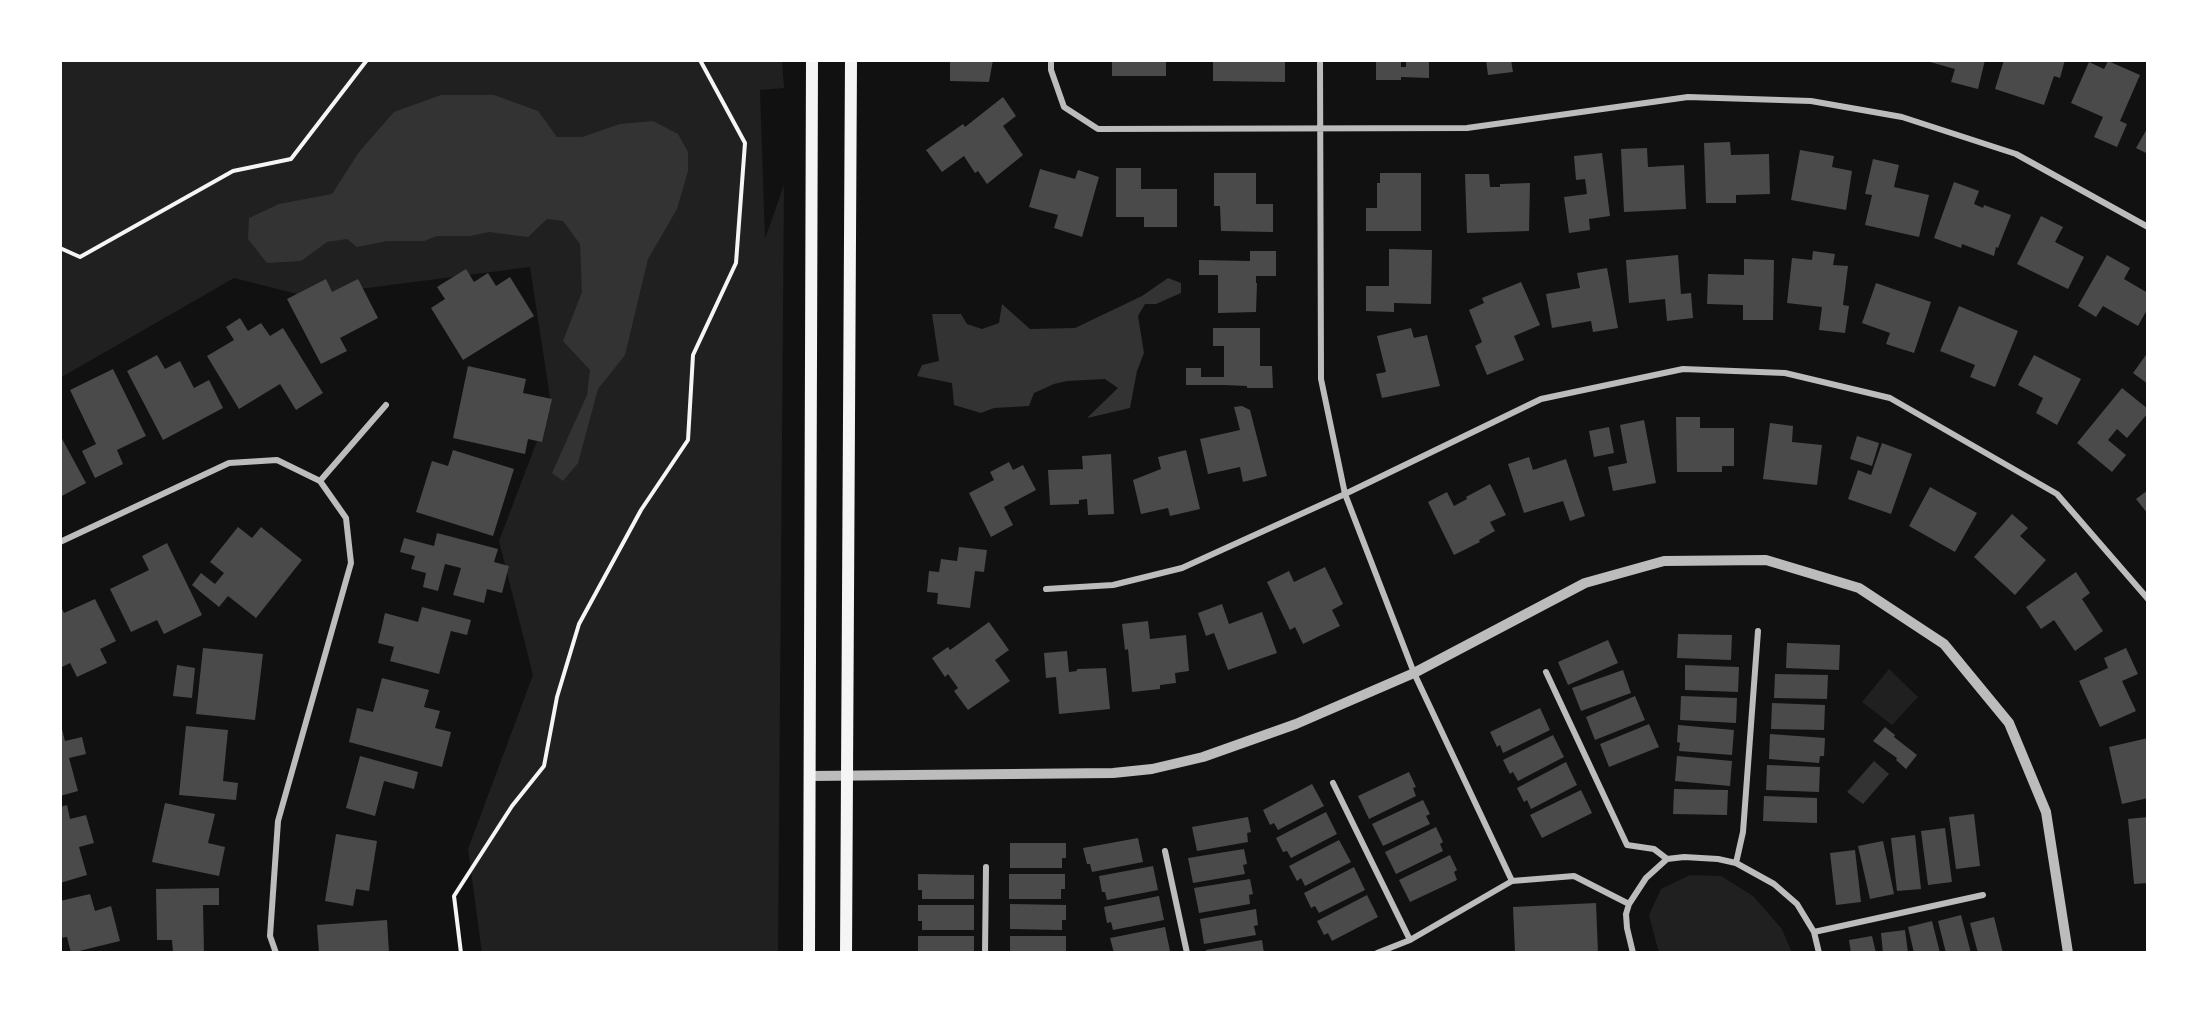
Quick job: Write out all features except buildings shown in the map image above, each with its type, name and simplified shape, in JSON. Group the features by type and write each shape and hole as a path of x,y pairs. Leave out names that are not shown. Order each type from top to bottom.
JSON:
{"main road":[{"path":"809,953 812,60"},
{"path":"846,953 851,60"}],"street":[{"path":"1051,60 1051,70 1064,107 1098,129 1467,128 1688,97 1811,101 1902,117 2016,154 2148,227"},
{"path":"1320,60 1321,379 1345,494 1414,673 1512,881"},
{"path":"1046,589 1113,585 1182,568 1345,494 1541,399 1683,369 1785,373 1890,398 2057,494 2148,599"},
{"path":"320,481 386,405"},
{"path":"60,542 229,463 277,460 320,481 346,518 351,563 278,821 270,936 276,953"},
{"path":"810,776 1113,773 1152,769 1203,757 1251,741 1414,673 1585,584 1664,561 1766,560 1859,588 1944,644 2009,723 2046,812 2068,953"},
{"path":"1736,863 1743,832 1758,631"},
{"path":"1546,672 1627,845 1654,849 1667,859"},
{"path":"1333,783 1410,940"},
{"path":"1165,851 1187,953"},
{"path":"1633,953 1627,928 1626,914 1629,904 1646,878 1667,859 1684,856 1736,863 1774,884 1797,904 1814,932 1819,953"},
{"path":"985,953 986,867"},
{"path":"1377,953 1410,940 1512,881 1574,876 1629,904"},
{"path":"1814,932 1983,895"}],"path":[{"path":"60,248 80,257 233,171 291,159 367,60"},
{"path":"460,953 454,896 512,806 544,766 557,697 579,624 641,510 688,440 693,355 736,263 745,143 700,60"}],"shaded area":[{"path":"60,60 782,60 784,88 760,90 765,239 784,185 778,953 482,953 468,849 533,675 499,541 551,404 530,267 305,296 234,278 60,378"},
{"path":"441,95 494,95 538,111 557,137 582,137 620,124 653,121 678,134 688,152 688,171 677,209 648,259 625,355 598,389 578,463 563,481 552,473 587,395 590,370 563,341 582,292 580,244 563,221 547,219 528,237 489,232 470,236 437,236 424,241 387,241 357,247 347,239 327,242 301,261 267,263 248,239 249,218 279,204 332,194 359,152 394,112"},
{"path":"1168,278 1181,283 1181,293 1156,304 1145,304 1138,316 1144,353 1137,371 1130,408 1087,418 1118,388 1105,379 1054,384 1034,393 1029,406 994,408 981,413 954,405 952,383 917,376 922,365 939,361 932,314 961,314 967,324 982,329 999,323 1002,304 1030,329 1075,328 1142,296"},
{"path":"1889,669 1918,697 1892,725 1862,702"},
{"path":"1874,761 1889,774 1863,804 1847,792"},
{"path":"1690,875 1721,876 1753,896 1782,929 1792,953 1659,953 1649,915 1661,889"}]}
